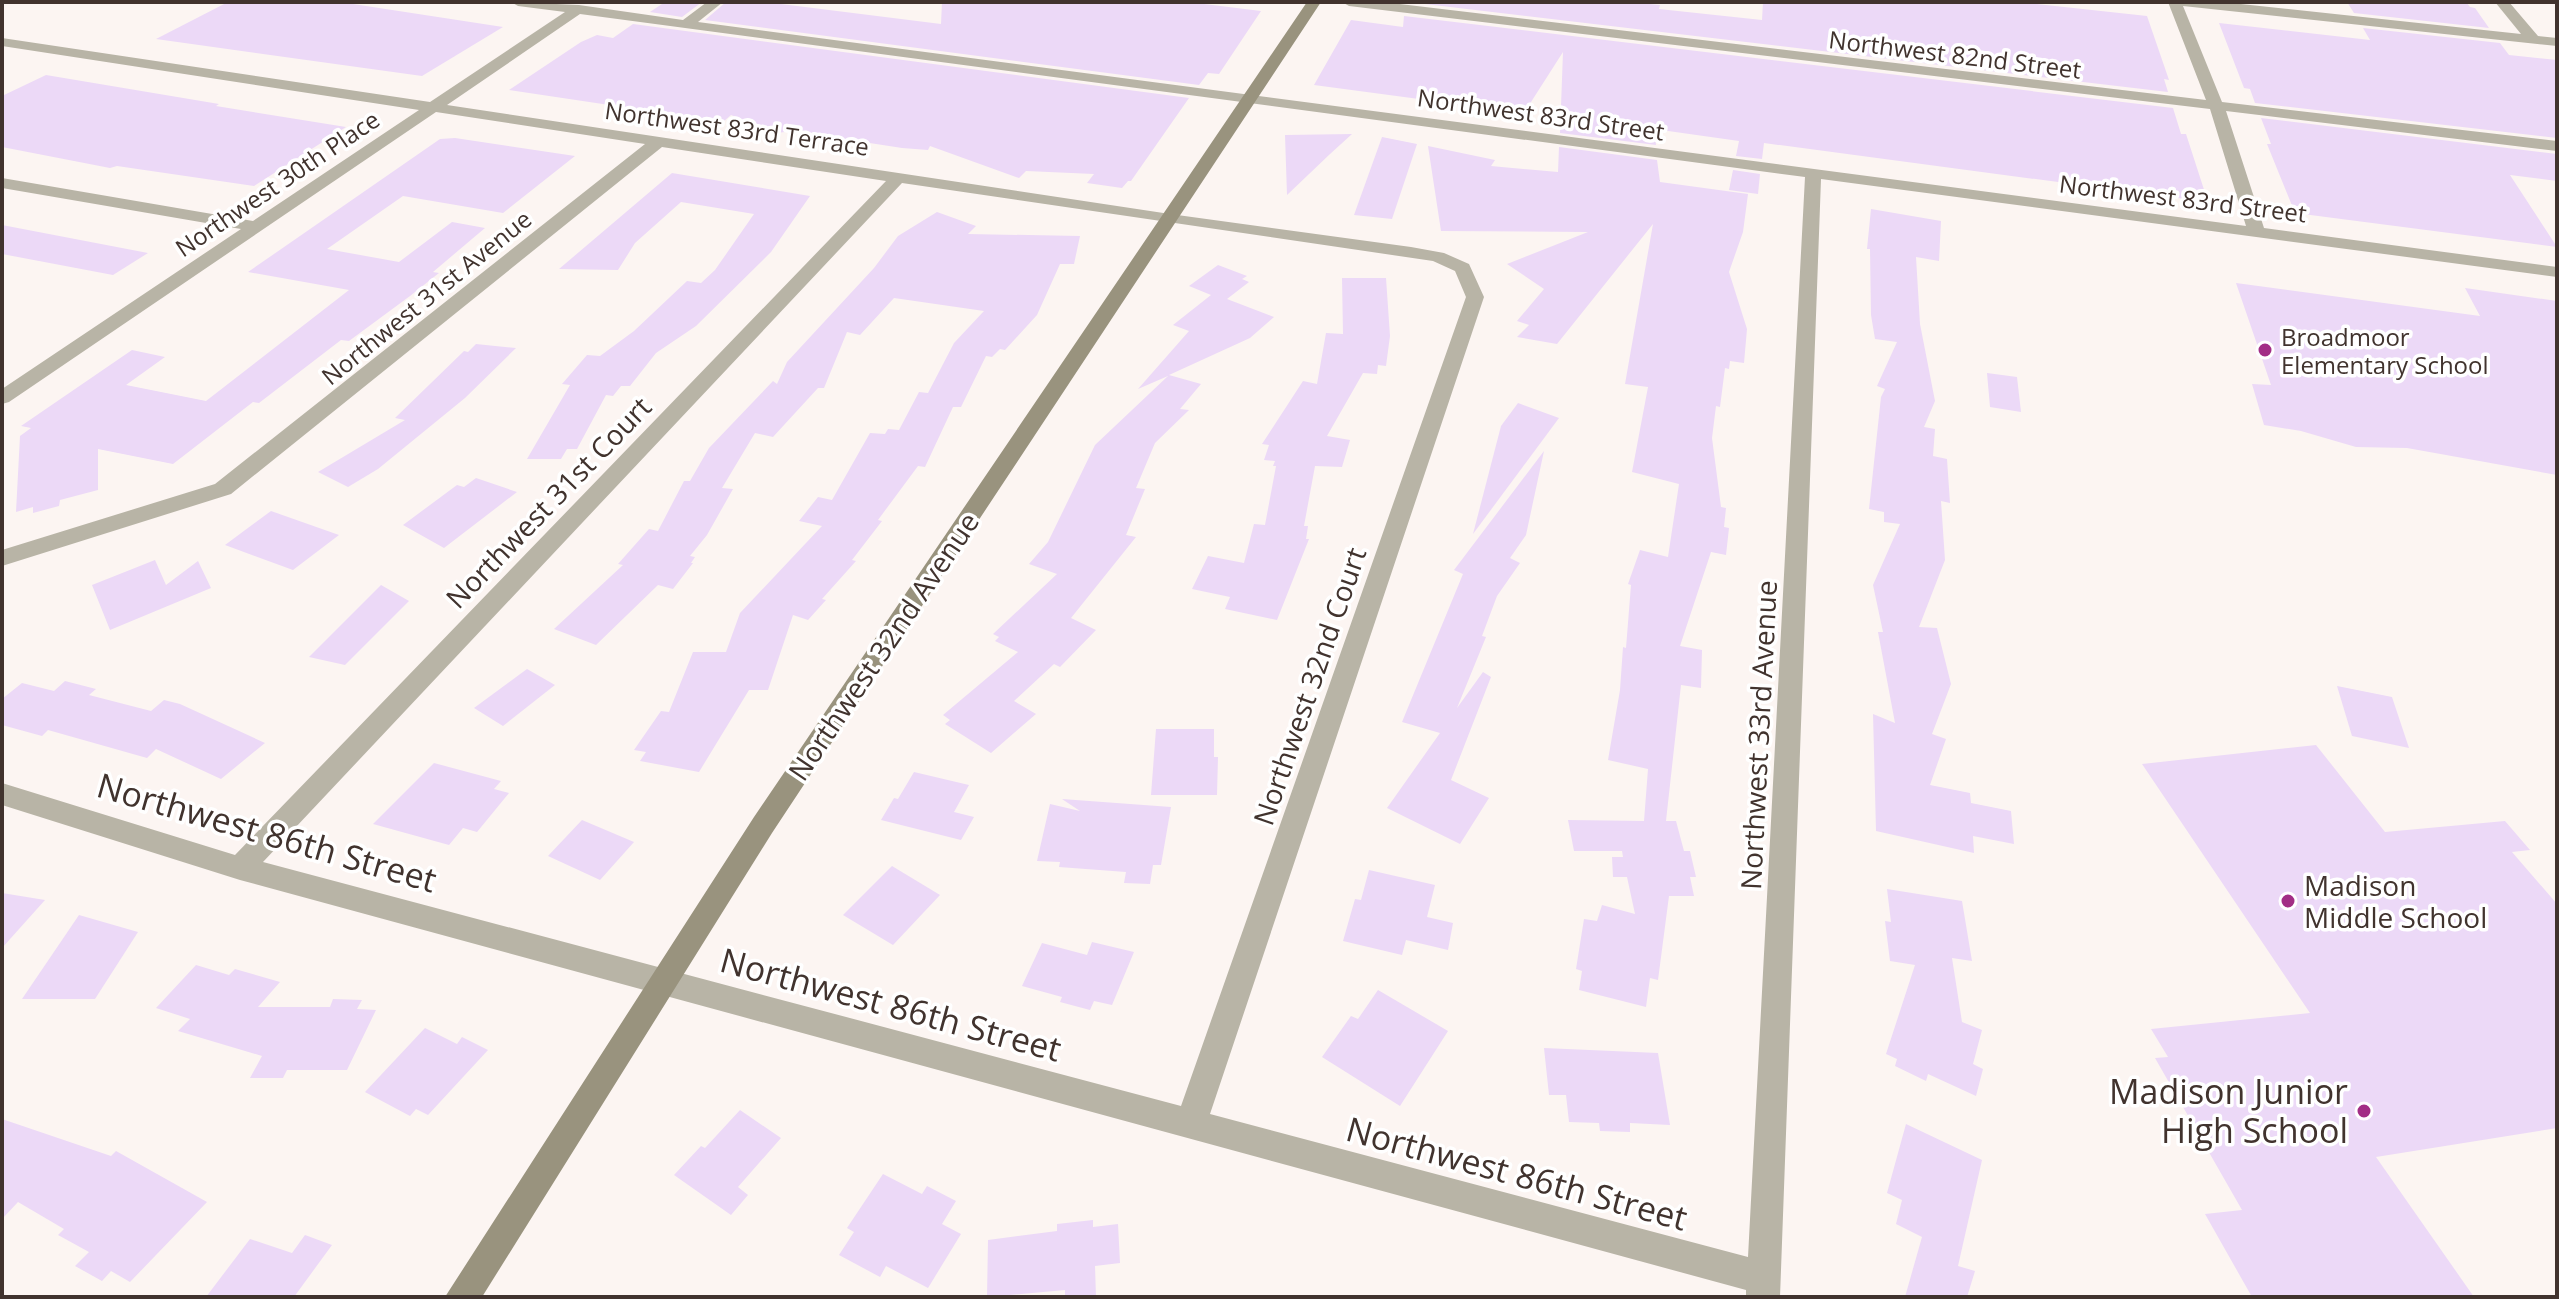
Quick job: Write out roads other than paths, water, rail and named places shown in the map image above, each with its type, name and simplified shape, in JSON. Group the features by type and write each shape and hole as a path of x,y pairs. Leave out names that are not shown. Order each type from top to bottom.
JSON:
{"main road":[{"name":"Northwest 32nd Avenue","path":"462,1297 662,980 1314,2"}],"street":[{"name":"Northwest 83rd Street","path":"518,2 2557,272"},
{"path":"685,25 716,2"},
{"name":"Northwest 82nd Street","path":"1349,2 2217,108 2557,146"},
{"path":"2175,2 2217,108 2256,231"},
{"path":"2184,2 2557,42"},
{"path":"2502,2 2533,39"},
{"name":"Northwest 30th Place","path":"2,398 579,9"},
{"name":"Northwest 83rd Terrace","path":"2,42 1170,219 1411,252 1438,257 1463,268"},
{"name":"Northwest 31st Avenue","path":"2,558 223,489 659,141"},
{"name":"Northwest 33rd Avenue","path":"1763,1287 1813,175"},
{"name":"Northwest 31st Court","path":"240,868 900,176"},
{"path":"2,183 253,226"},
{"name":"Northwest 32nd Court","path":"1190,1125 1475,297 1463,268"},
{"name":"Northwest 86th Street","path":"2,794 240,868 1190,1125 1763,1287"}],"place":[{"name":"Broadmoor Elementary School","path":"2265,350"},
{"name":"Madison Middle School","path":"2288,901"},
{"name":"Madison Junior High School","path":"2364,1111"}]}
